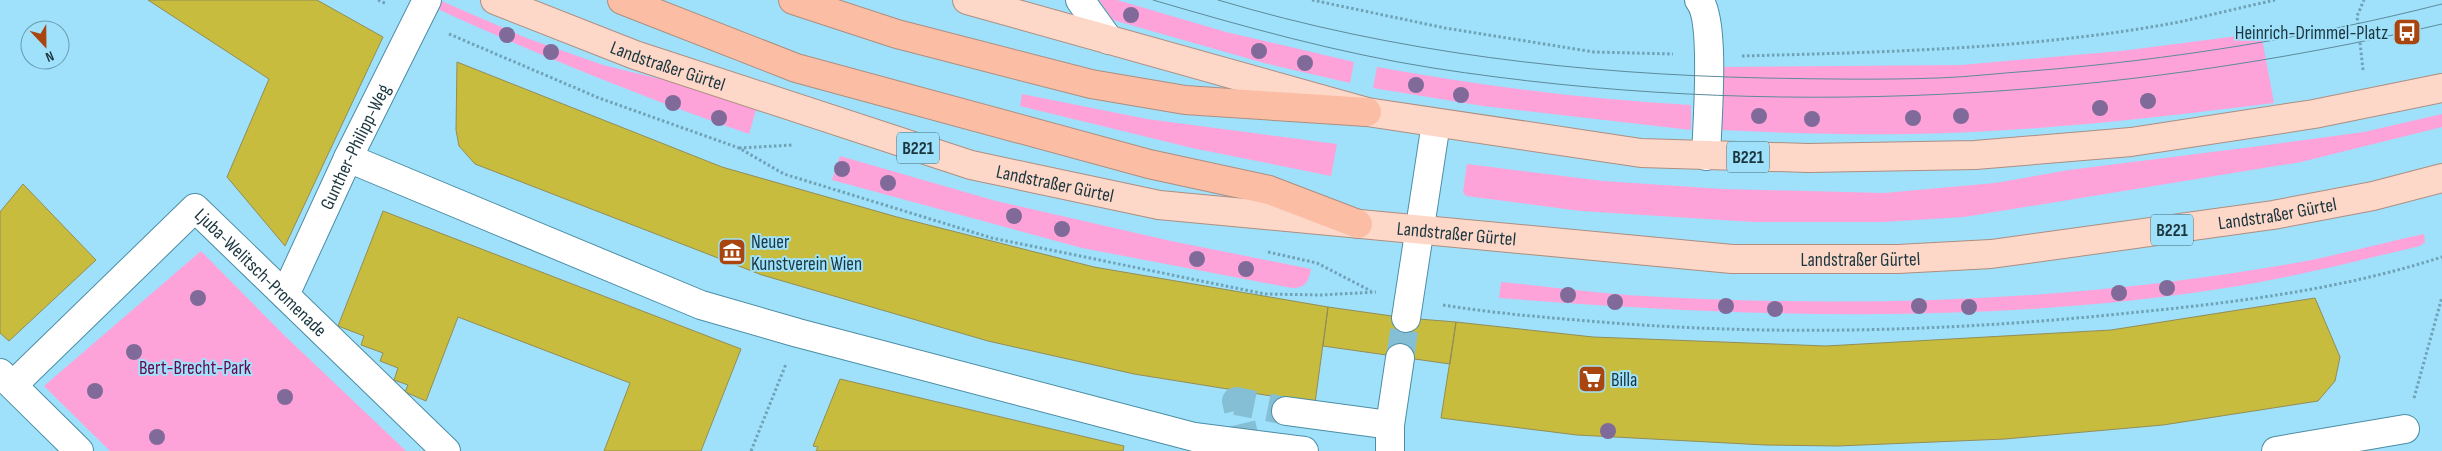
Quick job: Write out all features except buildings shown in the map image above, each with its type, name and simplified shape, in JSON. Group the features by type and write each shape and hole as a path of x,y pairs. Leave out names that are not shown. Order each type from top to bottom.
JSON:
{"highway":[{"path":"622,0 796,68 1149,164 1269,190 1358,224"},
{"path":"793,0 897,34 1091,84 1185,100 1366,112"}],"main road":[{"name":"Landstraßer Gürtel","path":"496,0 636,55 971,165 1159,205 1732,259 1898,259 1991,254 2273,215 2373,196 2442,178"},
{"name":"B221","path":"967,0 1366,112 1641,153 1808,158 1975,155 2131,142 2314,114 2434,90"}],"street":[{"path":"1698,0 1703,6 1707,18 1709,55 1706,156"},
{"path":"1081,1 1109,40"},
{"name":"Gunther-Philipp-Weg","path":"285,295 348,158 422,9"},
{"path":"1407,308 1421,230 1436,123"},
{"path":"348,158 702,305 798,333 1194,436 1304,451"},
{"name":"Ljuba-Welitsch-Promenade","path":"6,379 195,208 446,451"},
{"path":"1286,412 1390,438 1400,358"},
{"path":"6,379 79,451"},
{"path":"2276,451 2405,429"}],"path":[{"path":"378,0 422,9 599,98 739,148 784,174 992,238 1265,294 1321,296 1371,291 1407,308 1482,312 1642,326 1804,332 1924,329 2042,322 2284,296 2395,272 2442,257"},
{"path":"1312,0 1445,28 1594,52 1709,55 1920,51 2060,38 2178,22 2275,0"},
{"path":"2360,50 2357,16 2364,0"},
{"path":"2405,429 2442,297"},
{"path":"751,451 798,333"}],"green space":[{"path":"418,0 439,0 529,39 603,65 676,83 756,110 749,134 665,104 582,71 499,37"},
{"path":"1099,0 1117,0 1226,32 1354,62 1350,83 1264,63 1113,20"},
{"path":"2261,33 2274,103 2093,123 1956,133 1840,134 1721,130 1722,67 1961,65 2121,51"},
{"path":"1377,67 1534,91 1691,105 1691,130 1483,106 1373,88"},
{"path":"1022,94 1147,119 1337,144 1331,176 1192,148 1020,106"},
{"path":"2442,114 2442,127 2301,162 1964,217 1883,222 1753,222 1581,211 1466,196 1463,192 1467,164 1603,181 1723,189 1884,193 1995,183 2069,170 2364,132"},
{"path":"840,156 996,201 1171,241 1311,269 1310,274 1306,283 1300,287 1292,288 1082,248 832,180"},
{"path":"2424,234 2425,242 2420,246 2284,278 2146,299 2054,307 1869,314 1776,313 1591,305 1499,298 1501,282 1627,295 1796,301 1965,299 2049,294 2134,286 2301,262"},
{"name":"Bert-Brecht-Park","path":"201,251 285,336 406,451 110,451 44,386"}],"tunnel":[{"path":"1400,358 1406,318"},
{"path":"1248,451 1236,401 1286,411"}],"tram line":[{"path":"1153,0 1327,47 1433,68 1559,84 1686,94 1813,97 1940,94 2066,85 2193,71 2318,50 2442,24"},
{"path":"1218,0 1352,34 1420,47 1557,66 1695,76 1851,79 1961,77 2135,61 2289,37 2442,4"}],"place":[{"name":"Heinrich-Drimmel-Platz","path":"2407,32"},
{"name":"Neuer Kunstverein Wien","path":"732,252"},
{"name":"Billa","path":"1592,379"}]}
